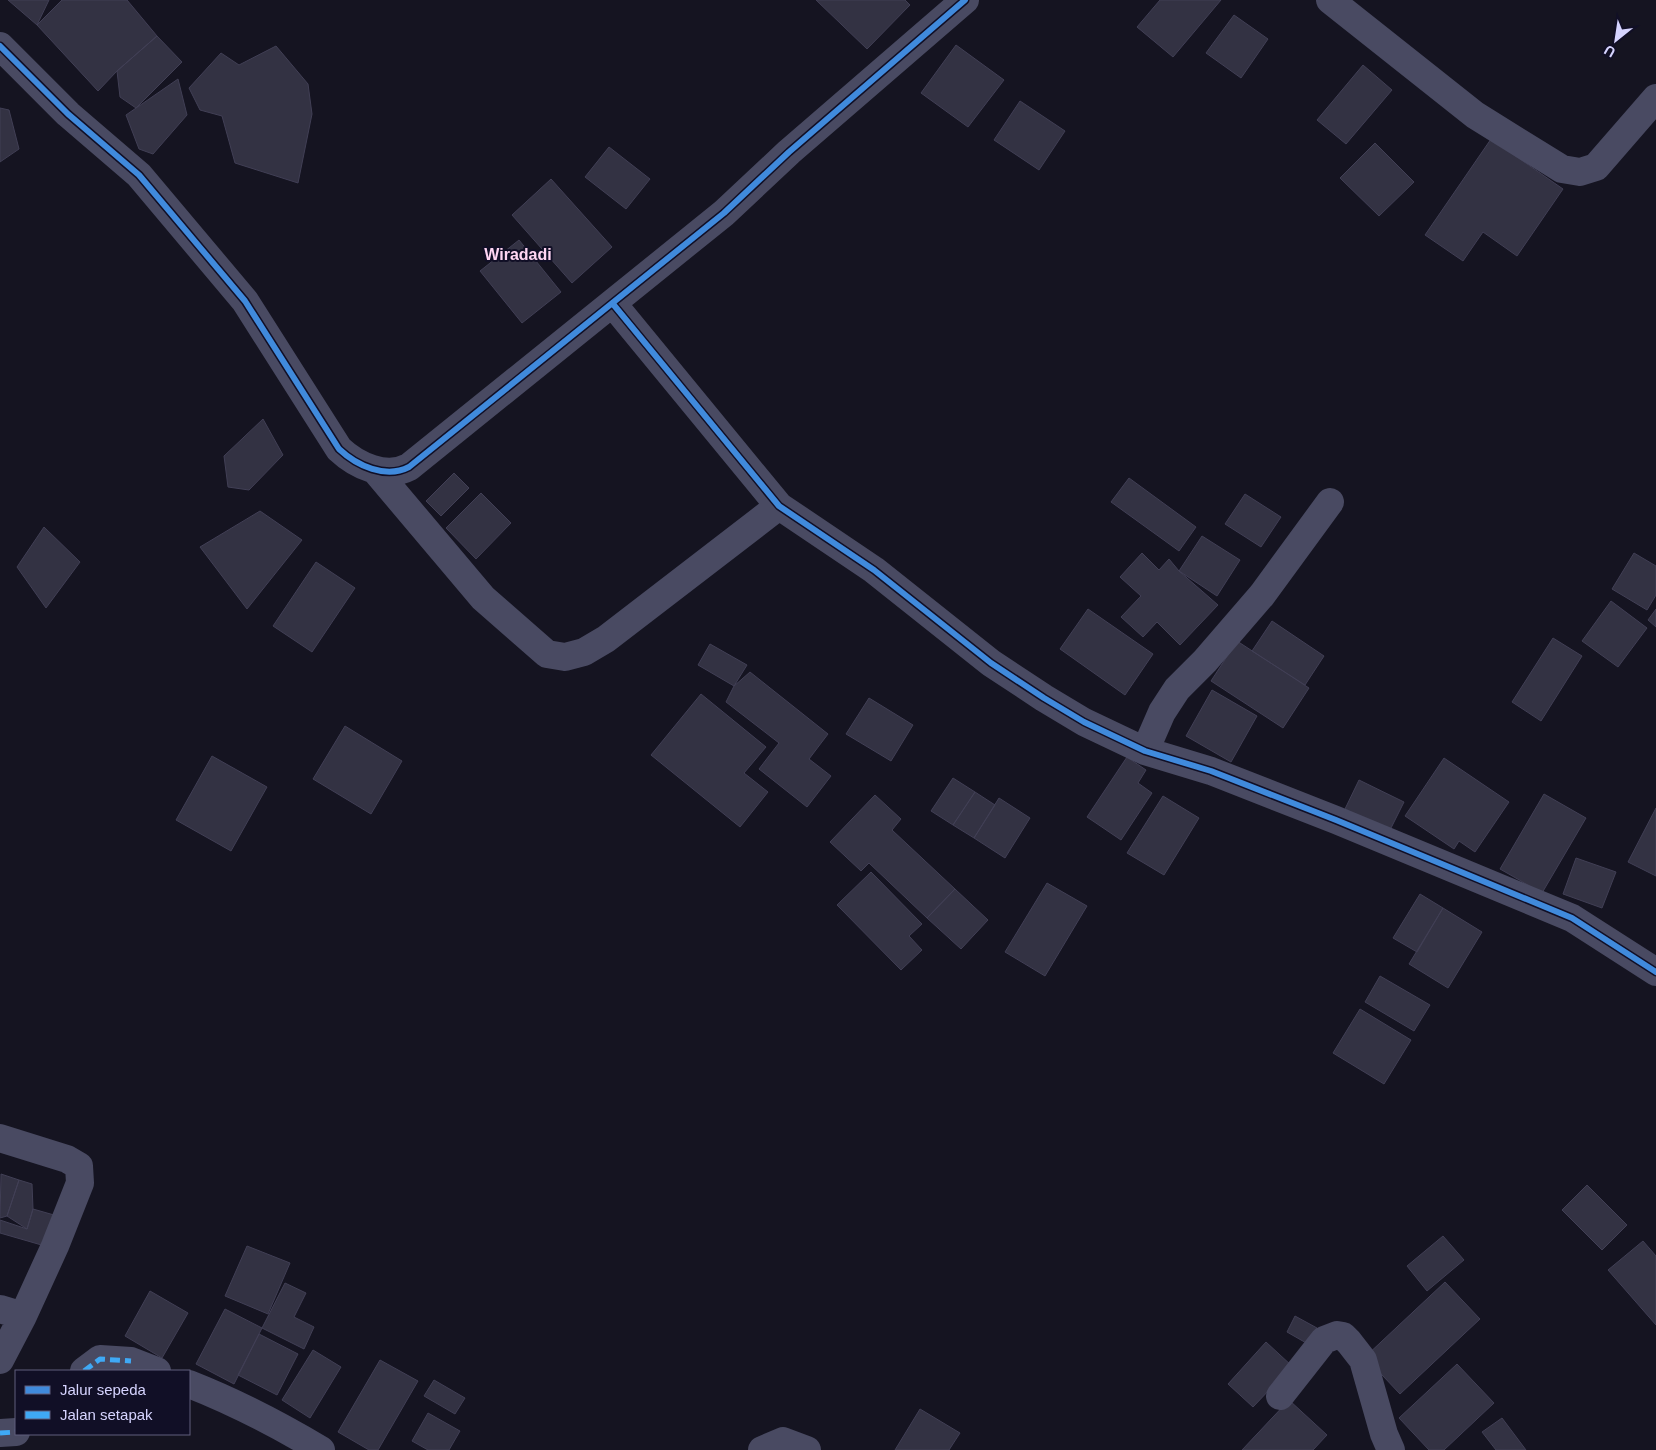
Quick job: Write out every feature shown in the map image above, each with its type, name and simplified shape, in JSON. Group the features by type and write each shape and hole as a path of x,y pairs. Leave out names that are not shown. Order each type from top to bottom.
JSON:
{"street":[{"path":"0,46 68,114 139,175 245,301 339,449 354,461 375,470 387,472 401,471 409,467 613,304 724,213 789,152 965,0"},
{"path":"1330,0 1475,116 1562,169 1580,172 1596,167 1656,98"},
{"path":"613,304 779,506 874,570 1006,673 1084,722 1145,751 1211,771 1336,820 1572,918 1656,972"},
{"path":"375,470 483,598 547,654 565,657 584,652 606,640 779,506"},
{"path":"1145,751 1162,712 1177,689 1205,662 1262,595 1330,502"},
{"path":"0,1138 67,1159 79,1166 80,1183 55,1246 12,1312 0,1360"},
{"path":"1280,1396 1324,1340 1337,1335 1343,1336 1363,1360 1390,1450"},
{"path":"85,1370 100,1358 131,1361 154,1370"},
{"path":"190,1384 238,1405 290,1431 321,1450"},
{"path":"0,1433 15,1432"},
{"path":"762,1450 783,1441 807,1450"}],"building":[{"path":"8,0 49,0 37,25"},
{"path":"62,0 127,0 157,36 117,71 98,91 37,25"},
{"path":"816,0 905,0 910,5 867,49"},
{"path":"1160,0 1221,0 1173,57 1137,27"},
{"path":"1234,15 1268,39 1241,78 1206,53"},
{"path":"157,36 182,62 136,108 120,97 117,71"},
{"path":"956,45 1004,80 968,127 921,93"},
{"path":"276,46 308,84 312,114 298,183 235,163 222,116 200,110 189,88 221,53 239,65"},
{"path":"1363,65 1392,90 1346,144 1317,120"},
{"path":"178,79 187,115 153,154 139,149 126,115"},
{"path":"1020,101 1065,131 1039,170 994,140"},
{"path":"0,108 9,110 19,149 0,162"},
{"path":"1491,139 1563,189 1517,256 1483,232 1463,261 1425,235"},
{"path":"1375,143 1414,182 1379,216 1340,178"},
{"path":"609,147 650,179 626,209 585,177"},
{"path":"551,179 612,247 572,283 512,215"},
{"path":"519,240 561,292 522,323 480,271"},
{"path":"263,419 283,455 249,490 228,487 224,456"},
{"path":"454,473 469,488 441,516 426,501"},
{"path":"1129,478 1196,527 1179,551 1111,502"},
{"path":"481,493 511,523 476,559 446,528"},
{"path":"1245,494 1281,517 1261,547 1225,524"},
{"path":"260,511 302,540 247,609 200,547"},
{"path":"44,527 80,562 46,608 17,567"},
{"path":"1202,536 1240,560 1217,596 1179,571"},
{"path":"1142,553 1159,570 1169,559 1179,571 1218,605 1180,645 1157,622 1143,637 1121,617 1141,596 1120,577"},
{"path":"1634,553 1656,566 1656,595 1647,610 1612,589"},
{"path":"316,562 355,588 312,652 273,626"},
{"path":"1611,601 1647,628 1618,667 1582,641"},
{"path":"1088,609 1153,654 1125,695 1060,649"},
{"path":"1656,609 1656,627 1648,620"},
{"path":"1272,621 1324,656 1305,685 1252,651"},
{"path":"1553,638 1582,656 1541,721 1512,702"},
{"path":"1237,641 1309,688 1283,728 1211,681"},
{"path":"710,644 747,665 734,686 698,665"},
{"path":"750,672 828,734 809,759 831,776 807,807 759,769 779,743 726,702 734,686"},
{"path":"1212,690 1257,716 1231,762 1186,736"},
{"path":"701,694 766,747 744,773 768,792 740,827 651,755"},
{"path":"869,698 913,725 891,761 846,734"},
{"path":"345,726 402,761 371,814 313,779"},
{"path":"212,756 267,787 231,851 176,820"},
{"path":"1127,757 1146,770 1138,783 1152,793 1121,840 1087,817"},
{"path":"1444,758 1509,802 1475,852 1459,841 1454,849 1405,816"},
{"path":"953,778 975,792 953,825 931,811"},
{"path":"1359,780 1404,802 1388,834 1344,811"},
{"path":"975,792 995,805 974,838 953,825"},
{"path":"1544,794 1586,818 1542,893 1500,869"},
{"path":"875,795 901,819 892,830 955,889 927,918 869,863 861,871 830,842"},
{"path":"1163,796 1199,818 1164,875 1127,853"},
{"path":"999,798 1030,818 1005,858 974,838"},
{"path":"1656,808 1656,876 1628,862"},
{"path":"1576,858 1616,872 1602,908 1563,894"},
{"path":"871,872 922,924 909,936 922,950 901,970 837,905"},
{"path":"1047,883 1087,906 1045,976 1005,952"},
{"path":"955,889 988,920 961,949 927,918"},
{"path":"1420,894 1443,908 1417,952 1393,938"},
{"path":"1443,908 1482,932 1448,988 1409,964"},
{"path":"1380,976 1430,1005 1414,1031 1365,1002"},
{"path":"1360,1009 1411,1040 1384,1084 1333,1053"},
{"path":"1,1174 19,1180 7,1216 0,1218"},
{"path":"19,1180 32,1184 33,1209 27,1229 7,1216"},
{"path":"1587,1185 1627,1225 1602,1250 1562,1210"},
{"path":"33,1209 54,1215 45,1246 0,1233 0,1220 27,1229"},
{"path":"1443,1236 1464,1260 1427,1291 1407,1266"},
{"path":"1643,1241 1656,1256 1656,1325 1608,1270"},
{"path":"247,1246 290,1263 268,1314 225,1296"},
{"path":"1445,1282 1480,1319 1400,1394 1365,1357"},
{"path":"285,1283 306,1293 294,1317 314,1327 304,1349 262,1328"},
{"path":"150,1291 188,1313 162,1358 125,1336"},
{"path":"225,1309 262,1328 234,1384 196,1364"},
{"path":"1295,1316 1317,1328 1308,1344 1287,1332"},
{"path":"259,1334 298,1354 277,1395 238,1375"},
{"path":"1266,1342 1292,1366 1253,1407 1228,1384"},
{"path":"313,1350 341,1367 310,1418 282,1400"},
{"path":"380,1360 418,1381 378,1450 369,1450 338,1432"},
{"path":"1457,1364 1494,1403 1444,1450 1429,1450 1399,1418"},
{"path":"434,1380 465,1398 455,1414 424,1396"},
{"path":"1289,1400 1327,1435 1313,1450 1242,1450"},
{"path":"920,1409 960,1433 949,1450 895,1450"},
{"path":"428,1413 460,1431 449,1450 428,1450 412,1441"},
{"path":"1502,1418 1526,1450 1496,1450 1482,1432"}],"marked path":[{"path":"85,1370 100,1359 131,1361"},
{"path":"0,1433 15,1432"}],"cycle path":[{"path":"0,46 68,114 139,175 245,301 339,449 354,461 372,469 391,472 409,467 724,213 789,152 965,0"},
{"path":"613,304 779,506 874,570 991,663 1044,698 1084,722 1145,751 1211,771 1336,820 1572,918 1656,972"}],"district":[{"name":"Wiradadi","path":"518,254"}]}
